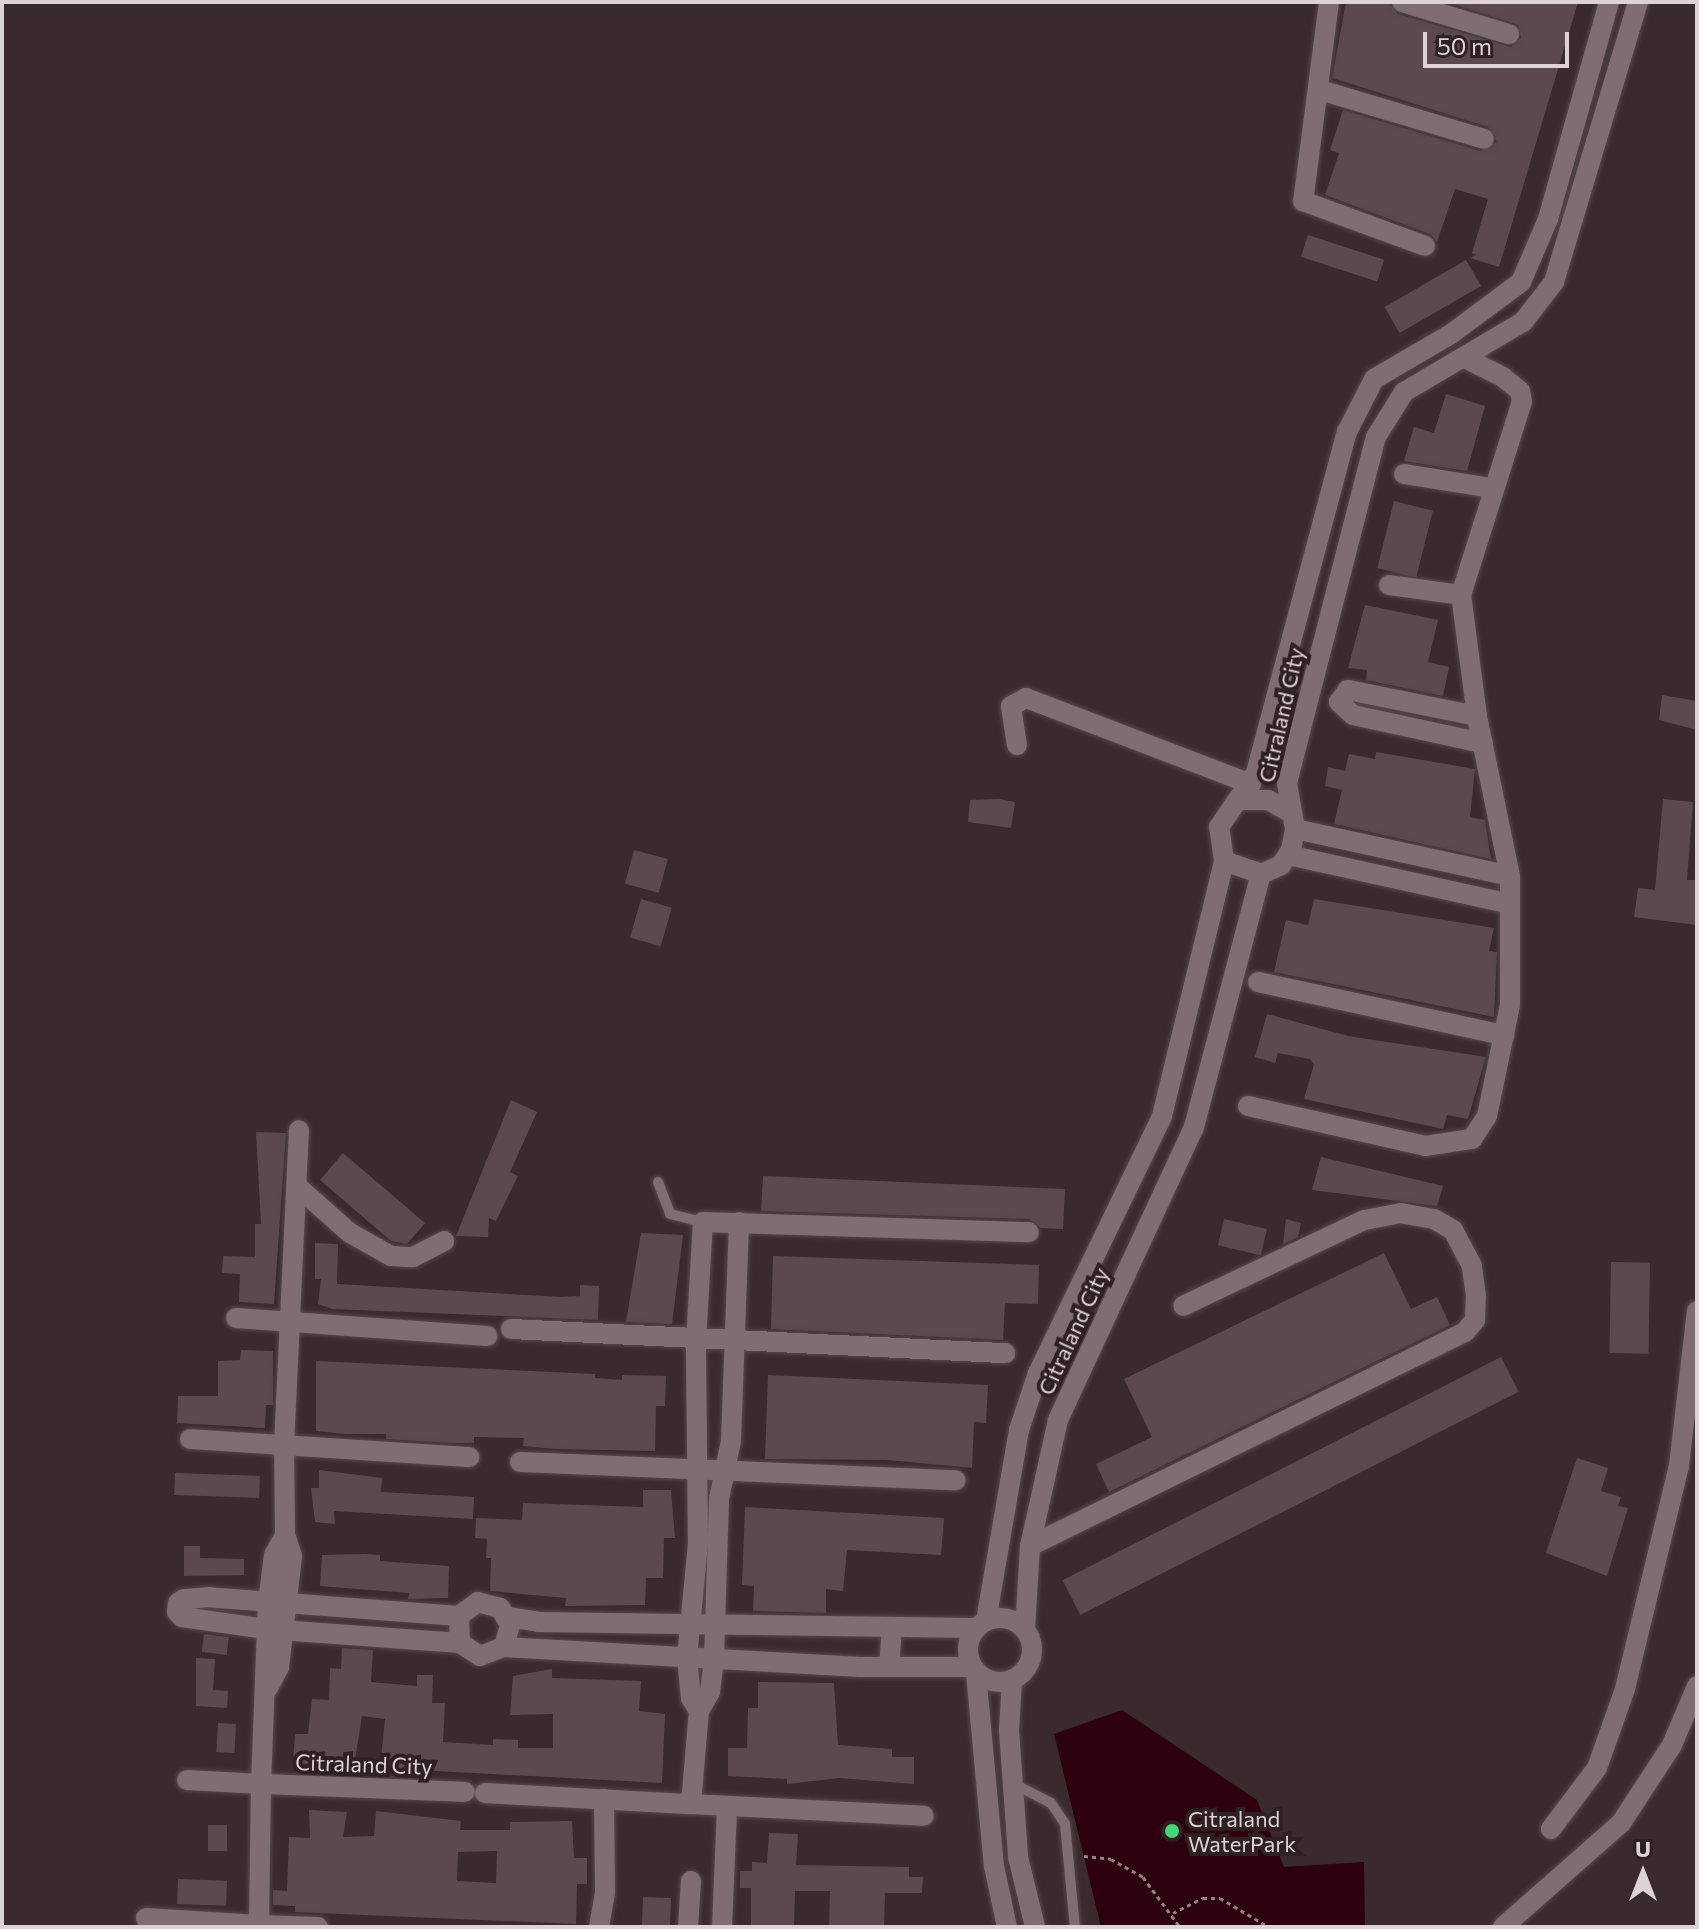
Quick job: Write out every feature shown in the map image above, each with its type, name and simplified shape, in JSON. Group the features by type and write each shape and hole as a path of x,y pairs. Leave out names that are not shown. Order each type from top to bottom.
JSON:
{"street":[{"path":"1329,2 1320,90 1303,201 1425,246"},
{"path":"1402,2 1509,34"},
{"name":"Citraland City","path":"1007,1927 994,1866 974,1670 967,1647 980,1624 1006,1495 1038,1373 1162,1116 1224,861 1219,827 1245,792 1347,432 1365,390 1390,367 1509,295 1521,282 1548,219 1609,2"},
{"name":"Citraland City","path":"1288,855 1291,820 1287,783 1376,437 1404,392 1465,358 1540,305 1554,282 1638,2"},
{"path":"1320,90 1484,139"},
{"path":"1548,219 1572,227"},
{"path":"1248,1106 1425,1146 1453,1145 1472,1139 1487,1116 1504,1035 1511,982 1510,876 1477,716 1461,595 1491,488 1517,428 1520,391 1465,358"},
{"path":"1404,474 1491,488"},
{"path":"1389,585 1461,595"},
{"path":"1477,716 1348,690 1339,702 1353,715 1483,743"},
{"path":"1017,745 1011,706 1026,698 1268,800 1291,820 1510,876"},
{"path":"1224,861 1261,874 1273,871 1288,855 1510,904"},
{"name":"Citraland City","path":"1012,1681 1030,1663 1032,1646 1025,1630 1030,1546 1058,1420 1194,1127 1261,874"},
{"path":"1258,982 1504,1035"},
{"path":"284,1446 299,1130"},
{"path":"298,1187 350,1233 391,1256 413,1257 444,1241"},
{"path":"1030,1546 1465,1332 1475,1320 1476,1296 1472,1266 1453,1230 1434,1219 1401,1213 1364,1220 1183,1306"},
{"path":"699,1711 691,1698 687,1624 698,1544 696,1342 703,1222 1029,1232"},
{"path":"691,1804 699,1711 710,1692 714,1658 724,1469 731,1441 737,1341 739,1222"},
{"path":"1551,1829 1597,1768 1610,1739 1688,1467 1697,1311"},
{"path":"236,1318 487,1336"},
{"path":"511,1329 696,1342 737,1341 1005,1353"},
{"path":"190,1439 469,1457"},
{"name":"Citraland City","path":"259,1925 261,1784 268,1688 262,1662 274,1629 274,1555 285,1535 284,1446"},
{"path":"520,1462 956,1480"},
{"path":"1006,1495 1039,1501"},
{"path":"459,1616 209,1597 178,1603 182,1617 274,1629 460,1643 480,1656 504,1647 974,1670 996,1683 1012,1681 1014,1784 1020,1868 1035,1927"},
{"path":"460,1643 459,1616 467,1607 490,1602 508,1617 715,1625 892,1627 980,1624 1007,1619 1025,1630"},
{"path":"504,1647 511,1633 508,1617"},
{"path":"889,1667 892,1627"},
{"path":"1503,1927 1621,1823 1672,1745 1697,1686"},
{"path":"187,1780 261,1784"},
{"name":"Citraland City","path":"261,1784 924,1816"},
{"path":"599,1927 605,1892 604,1799"},
{"path":"722,1927 727,1806"},
{"path":"688,1927 691,1881"},
{"path":"146,1918 318,1927"}],"lane":[{"path":"658,1182 670,1214 703,1222"},
{"path":"1014,1784 1051,1803 1065,1824 1075,1927"}],"path":[{"path":"1068,1854 1111,1859 1143,1877 1180,1927"},
{"path":"1172,1914 1203,1898 1220,1898 1269,1927"}],"shaded area":[{"name":"Citraland WaterPark","path":"1122,1710 1257,1800 1284,1867 1364,1862 1365,1927 1101,1927 1054,1734"}],"building":[{"path":"1346,2 1389,2 1398,14 1511,47 1521,38 1518,25 1447,2 1578,2 1499,267 1470,258 1476,255 1472,253 1488,199 1455,189 1437,242 1430,234 1325,195 1339,153 1330,150 1343,110 1480,151 1497,142 1488,127 1332,78"},
{"path":"1308,235 1384,260 1377,282 1301,257"},
{"path":"1466,260 1481,286 1400,333 1385,307"},
{"path":"1446,394 1485,406 1467,471 1404,461 1414,427 1434,433"},
{"path":"1394,501 1433,511 1416,578 1377,568"},
{"path":"1365,605 1438,620 1428,662 1449,667 1443,696 1366,680 1367,670 1348,668"},
{"path":"1662,695 1697,701 1697,730 1659,720"},
{"path":"1376,752 1475,769 1470,817 1485,820 1491,859 1334,824 1342,790 1325,786 1328,767 1345,771 1349,754 1375,759"},
{"path":"1663,799 1693,802 1687,880 1697,880 1697,925 1634,917 1638,888 1655,890"},
{"path":"970,800 1015,802 1011,828 968,822"},
{"path":"634,850 668,859 659,893 625,884"},
{"path":"641,899 672,908 661,946 630,937"},
{"path":"1314,899 1494,928 1489,951 1497,952 1494,1017 1274,972 1286,920 1308,925"},
{"path":"1267,1014 1348,1036 1486,1057 1468,1119 1447,1115 1443,1129 1304,1099 1314,1064 1310,1059 1278,1053 1275,1063 1255,1057"},
{"path":"511,1100 537,1112 510,1172 518,1176 496,1221 489,1218 488,1237 456,1236"},
{"path":"256,1132 286,1133 274,1304 239,1302 240,1274 222,1273 223,1256 255,1257 255,1224 261,1224"},
{"path":"343,1153 425,1223 407,1244 391,1241 320,1180"},
{"path":"1321,1157 1443,1186 1437,1206 1312,1190"},
{"path":"763,1176 1065,1189 1063,1229 1041,1228 1029,1219 761,1211"},
{"path":"1224,1219 1267,1229 1261,1255 1218,1245"},
{"path":"1286,1219 1301,1223 1298,1237 1283,1244"},
{"path":"641,1233 683,1235 672,1324 626,1322"},
{"path":"315,1243 338,1244 337,1284 561,1297 580,1296 580,1285 599,1286 598,1320 332,1309 318,1304 321,1279 315,1279"},
{"path":"1384,1253 1411,1309 1437,1297 1450,1325 1109,1492 1096,1464 1152,1437 1124,1379"},
{"path":"773,1256 1039,1265 1038,1304 1005,1303 1003,1340 771,1329"},
{"path":"1611,1262 1650,1263 1648,1354 1609,1353"},
{"path":"241,1350 273,1351 273,1405 266,1405 265,1428 177,1423 178,1396 218,1396 218,1361 240,1360"},
{"path":"1501,1357 1519,1392 1080,1615 1063,1580"},
{"path":"316,1361 595,1374 595,1378 622,1380 622,1375 666,1376 665,1406 656,1406 655,1451 523,1446 524,1438 474,1437 474,1443 452,1443 386,1439 386,1434 316,1431"},
{"path":"768,1375 988,1385 986,1423 974,1422 972,1468 888,1460 765,1459"},
{"path":"1577,1458 1608,1468 1601,1491 1621,1497 1618,1506 1628,1508 1607,1576 1546,1553"},
{"path":"319,1470 382,1478 381,1492 474,1497 473,1519 334,1511 335,1524 315,1522 311,1488 319,1488"},
{"path":"175,1473 260,1476 259,1498 174,1495"},
{"path":"643,1490 671,1490 675,1538 664,1538 663,1578 646,1578 645,1605 565,1606 566,1598 490,1591 491,1558 486,1558 487,1539 475,1538 476,1518 522,1520 523,1503 643,1507"},
{"path":"745,1507 944,1518 941,1555 847,1550 843,1591 826,1589 826,1613 753,1611 754,1586 742,1585"},
{"path":"184,1546 200,1546 200,1558 244,1559 244,1575 184,1576"},
{"path":"322,1555 380,1555 380,1561 449,1566 448,1598 408,1599 409,1593 320,1586"},
{"path":"204,1634 229,1637 227,1655 202,1652"},
{"path":"342,1648 373,1650 371,1682 417,1686 417,1675 433,1675 432,1703 445,1703 443,1742 493,1745 493,1739 518,1740 518,1748 553,1748 553,1714 510,1715 513,1676 552,1669 552,1678 641,1681 639,1711 665,1714 662,1783 380,1768 385,1719 362,1716 354,1766 293,1763 295,1734 308,1734 312,1699 329,1700 330,1668 341,1669"},
{"path":"196,1658 215,1659 213,1690 228,1691 227,1708 196,1706"},
{"path":"758,1682 834,1683 838,1745 892,1749 892,1757 914,1757 914,1784 839,1778 787,1784 787,1779 728,1776 728,1748 747,1748 748,1708 758,1708"},
{"path":"218,1723 236,1724 234,1753 216,1752"},
{"path":"309,1810 347,1812 343,1837 374,1836 376,1811 461,1821 460,1830 510,1830 510,1822 572,1821 574,1858 587,1858 587,1884 577,1884 576,1924 295,1912 295,1906 273,1905 273,1890 287,1891 289,1837 310,1838","holes":["497,1851 496,1883 457,1881 458,1852"]},
{"path":"208,1825 227,1825 227,1851 208,1851"},
{"path":"769,1833 798,1834 796,1865 909,1867 909,1877 923,1877 922,1893 885,1893 884,1927 829,1927 830,1891 795,1891 794,1927 751,1927 751,1888 740,1888 740,1871 752,1871 752,1862 767,1863"},
{"path":"178,1879 227,1881 226,1906 177,1904"},
{"path":"643,1897 671,1898 670,1927 642,1927"}],"place":[{"name":"Citraland WaterPark","path":"1172,1831"}]}
